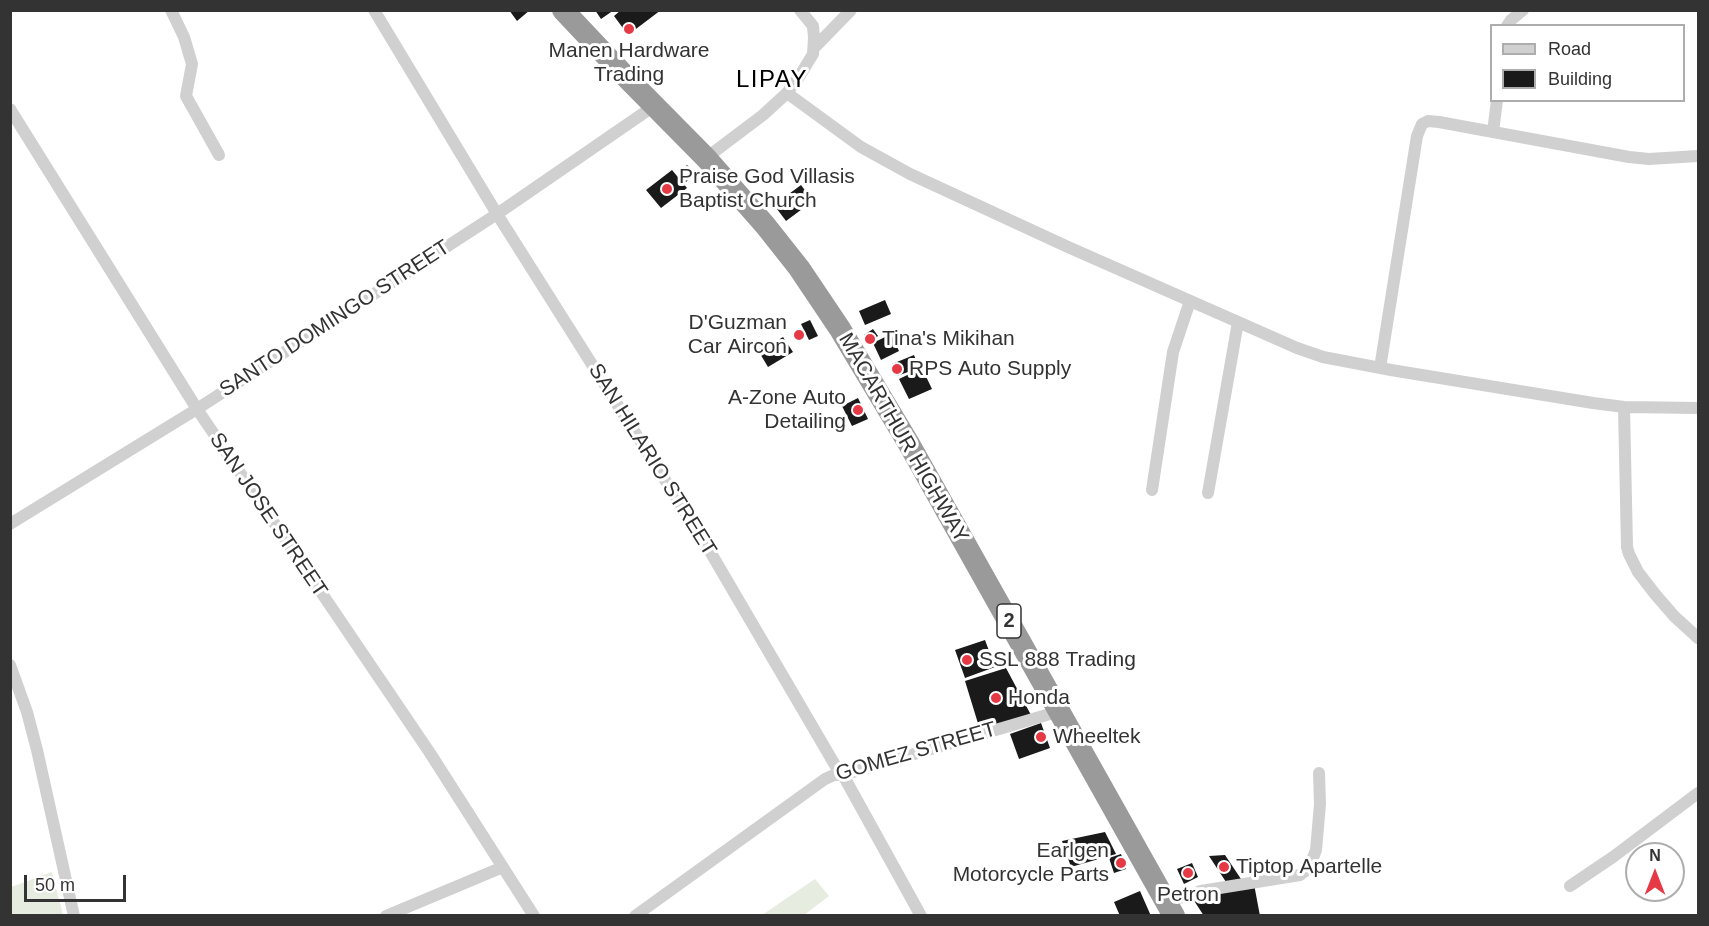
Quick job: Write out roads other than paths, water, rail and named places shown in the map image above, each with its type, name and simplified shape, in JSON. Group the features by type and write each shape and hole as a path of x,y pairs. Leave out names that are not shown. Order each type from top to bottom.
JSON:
{"highway":[{"name":"MACARTHUR HIGHWAY","path":"562,10 706,158 765,225 840,329 909,444 1170,909"}],"street":[{"path":"171,10 184,37 192,64 186,96 219,155"},
{"name":"SAN HILARIO STREET","path":"374,10 497,214 702,538 843,775 921,915"},
{"path":"706,158 763,115 787,93 813,54 813,26 800,10"},
{"path":"814,48 851,10"},
{"path":"1508,24 1523,10"},
{"path":"787,93 861,147 910,174 1190,301 1323,357 1624,407 1698,408"},
{"path":"1493,132 1497,102"},
{"name":"SANTO DOMINGO STREET","path":"10,524 196,409 497,214 654,106"},
{"name":"SAN JOSE STREET","path":"10,109 196,409 430,753 534,915"},
{"path":"1380,368 1420,128 1428,121 1629,158 1698,156"},
{"path":"1152,490 1173,352 1190,301"},
{"path":"1208,493 1238,322"},
{"path":"1624,407 1629,554 1638,572 1654,594 1698,638"},
{"path":"10,665 27,712 37,750 74,915"},
{"name":"GOMEZ STREET","path":"635,915 825,779 1060,711"},
{"path":"1170,909 1201,891 1300,875 1309,868 1316,850 1320,804 1319,773"},
{"path":"1570,886 1698,792"},
{"path":"386,915 503,867"}],"place":[{"name":"Manen Hardware Trading","path":"629,29"},
{"name":"Praise God Villasis Baptist Church","path":"667,189"},
{"name":"D'Guzman Car Aircon","path":"799,335"},
{"name":"Tina's Mikihan","path":"870,339"},
{"name":"RPS Auto Supply","path":"897,369"},
{"name":"A-Zone Auto Detailing","path":"858,410"},
{"name":"SSL 888 Trading","path":"967,660"},
{"name":"Honda","path":"996,698"},
{"name":"Wheeltek","path":"1041,737"},
{"name":"Earlgen Motorcycle Parts","path":"1121,863"},
{"name":"Tiptop Apartelle","path":"1224,867"},
{"name":"Petron","path":"1188,873"}],"district":[{"name":"LIPAY","path":"772,80"}]}
